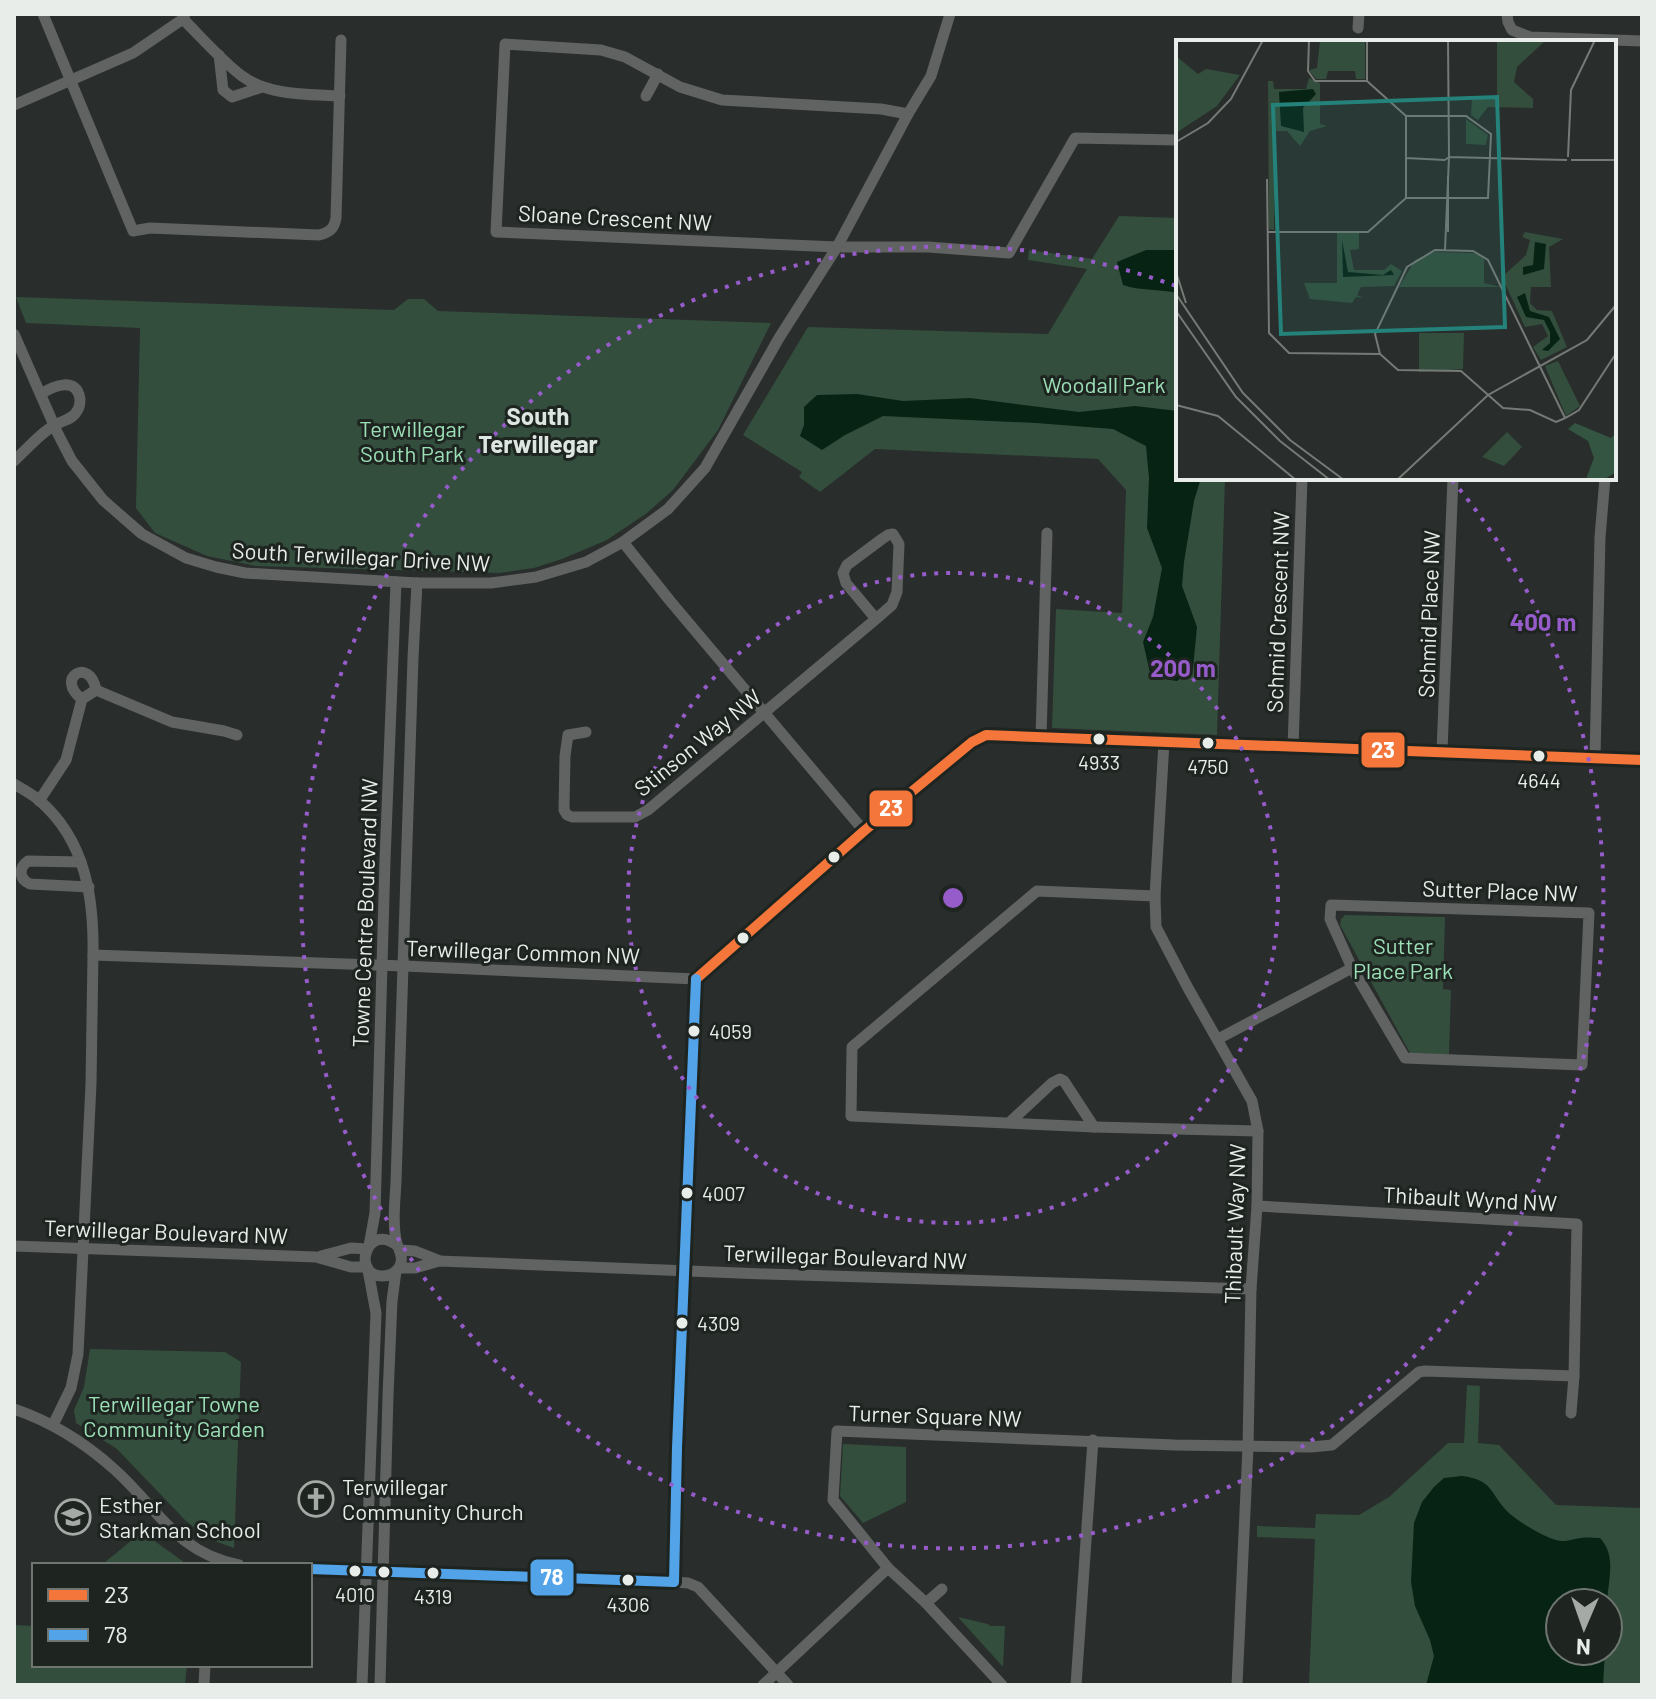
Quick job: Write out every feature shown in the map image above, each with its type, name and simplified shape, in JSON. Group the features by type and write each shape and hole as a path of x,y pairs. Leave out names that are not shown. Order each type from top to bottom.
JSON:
{"street":[{"path":"43,14 133,231 150,228 319,235 332,229 336,218 341,40"},
{"name":"South Terwillegar Drive NW","path":"14,334 72,461 103,500 142,534 186,558 245,573 417,583 497,583 536,577 586,562 623,542 668,509 705,468 779,338 837,247 931,76 950,14"},
{"path":"1358,28 1359,14"},
{"path":"1507,14 1512,30 1530,37 1614,40"},
{"path":"14,105 133,53 184,16 242,76 262,87 340,96"},
{"path":"1616,40 1642,41"},
{"name":"Sloane Crescent NW","path":"837,247 496,232 505,44 601,50 625,57 680,87 722,100 881,109 908,114"},
{"path":"219,55 223,90 232,97 262,87"},
{"path":"646,96 658,74"},
{"path":"837,247 928,247 1009,253 1075,138 1176,140"},
{"path":"14,461 54,425 77,414 80,405 78,391 73,386 53,386 41,394"},
{"name":"Schmid Crescent NW","path":"1293,748 1302,480"},
{"name":"Schmid Place NW","path":"1442,751 1453,480"},
{"path":"1595,758 1600,537 1605,480"},
{"path":"1041,737 1047,533"},
{"name":"Stinson Way NW","path":"586,732 568,735 564,810 572,817 635,817 648,810 764,714 876,619 892,605 897,592 899,544 893,534 847,565 843,573 846,583 876,619"},
{"path":"623,542 864,831"},
{"name":"Towne Centre Boulevard NW","path":"368,1247 375,1213 396,582"},
{"name":"Towne Centre Boulevard NW","path":"399,1248 395,1227 396,1182 417,583"},
{"path":"82,699 71,688 72,678 82,672 91,676 96,690 172,722 237,735"},
{"path":"39,801 66,760 82,699 96,690"},
{"path":"674,1582 696,979 864,831 977,738 990,735 1642,760"},
{"name":"Thibault Way NW","path":"1164,742 1156,927 1252,1101 1258,1131 1237,1685"},
{"path":"14,784 39,801 65,831 81,862 89,887 93,918 91,1084 76,1367 68,1397 53,1425"},
{"path":"81,862 33,860 25,863 21,875 30,884 89,887"},
{"path":"1155,896 1037,891 852,1047 851,1116 1258,1131"},
{"name":"Sutter Place NW","path":"1331,905 1589,913 1582,1065 1405,1058 1352,968 1330,919 1331,905"},
{"name":"Terwillegar Common NW","path":"93,955 696,979"},
{"path":"1218,1039 1352,968"},
{"path":"1010,1122 1060,1079 1094,1127"},
{"name":"Thibault Wynd NW","path":"1257,1206 1577,1224 1571,1413"},
{"path":"362,1685 376,1313 364,1260 368,1247 383,1239 399,1248 402,1256 392,1301 380,1685"},
{"name":"Terwillegar Boulevard NW","path":"14,1246 316,1257 351,1267 368,1268"},
{"name":"Terwillegar Boulevard NW","path":"316,1257 368,1247"},
{"name":"Terwillegar Boulevard NW","path":"399,1248 439,1261"},
{"name":"Terwillegar Boulevard NW","path":"398,1269 439,1261 1251,1289"},
{"path":"368,1268 377,1276 392,1274 398,1269"},
{"path":"1248,1447 1332,1445 1411,1378 1425,1371 1574,1376"},
{"path":"14,1409 53,1425 81,1442 114,1469 182,1539 222,1563"},
{"name":"Turner Square NW","path":"1002,1685 926,1603 888,1568 833,1500 837,1431 1248,1447"},
{"path":"1076,1685 1093,1440"},
{"path":"763,1685 888,1568"},
{"path":"312,1569 688,1583 698,1587 788,1685"},
{"path":"926,1603 942,1589"}],"green space":[{"name":"Woodall Park","path":"1119,216 1176,218 1176,480 1225,480 1217,735 1052,728 1056,609 1122,613 1126,490 1098,459 875,449 820,492 799,477 802,472 743,435 808,327 1048,334 1087,269 1028,260 1029,250 1092,259"},
{"name":"Terwillegar South Park","path":"16,297 394,310 408,299 424,299 438,311 771,323 718,430 673,490 647,513 607,540 534,568 499,573 256,566 207,556 155,533 136,508 140,328 26,323"},
{"name":"Sutter Place Park","path":"1345,915 1445,917 1443,989 1451,990 1449,1055 1410,1053 1340,925"},
{"name":"Terwillegar Towne Community Garden","path":"90,1349 225,1352 241,1362 234,1548 209,1539 186,1521 117,1449 76,1423 74,1410 84,1387"},
{"path":"1467,1385 1480,1386 1478,1443 1499,1445 1556,1505 1642,1508 1642,1685 1309,1685 1315,1539 1257,1537 1257,1526 1315,1528 1316,1514 1359,1515 1389,1497 1448,1443 1464,1443"},
{"path":"843,1444 906,1447 906,1502 863,1523 840,1496"},
{"path":"142,1532 185,1563 105,1563"},
{"path":"958,1617 990,1626 1005,1626 1003,1667"},
{"path":"14,1625 32,1626 32,1667 187,1667 185,1685 14,1685"}],"shaded area":[{"path":"1146,250 1176,250 1176,293 1123,285 1117,262"},
{"path":"857,394 903,401 970,398 1079,412 1135,406 1176,411 1176,480 1200,480 1194,501 1182,586 1197,627 1193,668 1177,681 1151,677 1143,642 1153,617 1162,568 1147,528 1149,478 1146,446 1113,429 883,416 822,450 800,436 804,425 804,407 817,395"},
{"path":"1462,1476 1486,1484 1512,1516 1545,1536 1562,1541 1600,1538 1610,1560 1608,1587 1544,1587 1544,1667 1604,1667 1603,1685 1426,1685 1434,1656 1415,1606 1411,1582 1414,1523 1422,1502 1444,1478"}],"transit line":[{"name":"23","path":"696,979 864,831 972,742 986,735 1642,760"},
{"name":"78","path":"312,1569 674,1582 696,979"}],"place":[{"name":"4933","path":"1099,739"},
{"name":"4750","path":"1208,743"},
{"name":"4644","path":"1539,756"},
{"name":"4059","path":"694,1031"},
{"name":"4007","path":"687,1193"},
{"name":"4309","path":"682,1323"},
{"name":"Terwillegar Community Church","path":"316,1499"},
{"name":"Esther Starkman School","path":"73,1517"},
{"name":"4010","path":"355,1571"},
{"name":"4319","path":"433,1573"},
{"name":"4306","path":"628,1580"}],"district":[{"name":"South Terwillegar","path":"538,429"}]}
